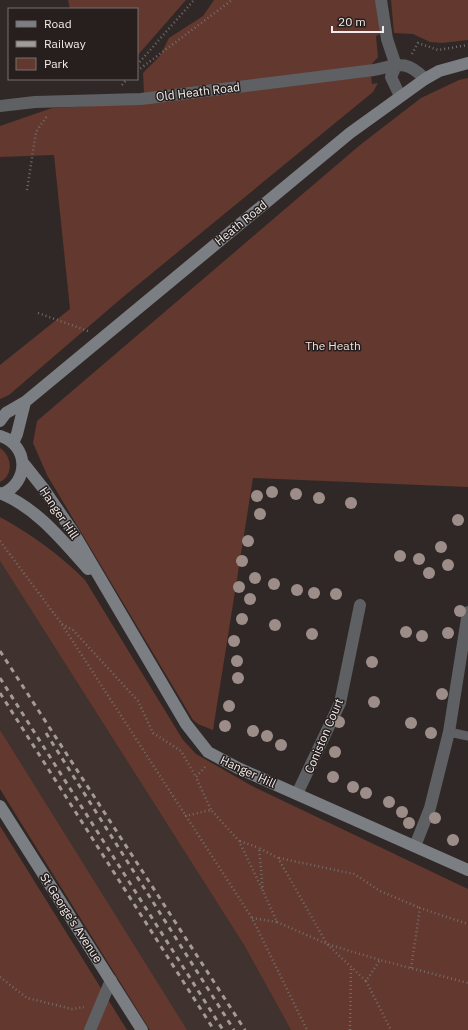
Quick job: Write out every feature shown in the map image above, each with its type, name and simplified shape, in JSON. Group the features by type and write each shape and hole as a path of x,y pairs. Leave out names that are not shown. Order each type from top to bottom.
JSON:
{"main road":[{"name":"Heath Road","path":"0,421 6,413 25,402 344,138 425,79 439,71 468,62"},
{"path":"0,436 13,442 17,434 25,402"},
{"name":"Hanger Hill","path":"13,442 22,456 24,464 43,488 73,532 186,724 196,739 214,756 468,870"},
{"path":"1,493 10,490 14,486 20,477 24,464"},
{"name":"Hanger Hill","path":"1,493 29,509 56,534 104,586"},
{"name":"St George’s Avenue","path":"0,806 142,1030"}],"street":[{"path":"381,0 387,38 396,66 391,77 400,96"},
{"name":"Old Heath Road","path":"0,106 57,101 140,99 405,65 416,69 425,79"},
{"name":"Coniston Court","path":"297,794 340,703 360,605"},
{"path":"415,846 430,808 449,732 468,612"},
{"path":"90,1030 111,980"}],"lane":[{"path":"449,732 468,736"}],"path":[{"path":"138,64 194,0"},
{"path":"138,70 232,0"},
{"path":"412,54 418,43 438,50 468,45"},
{"path":"27,190 36,132 57,101"},
{"path":"38,313 90,332"},
{"path":"0,542 61,624 252,918 306,1030"},
{"path":"61,624 73,630 138,701 153,732 181,751 196,777 211,810 239,841 277,922"},
{"path":"196,777 214,756"},
{"path":"185,816 211,810"},
{"path":"239,841 259,848 278,858 354,874 380,891 420,908 468,924"},
{"path":"259,848 263,891"},
{"path":"278,858 327,944 366,981 391,1030"},
{"path":"411,968 420,908"},
{"path":"252,918 277,922 327,944 380,960 468,982"},
{"path":"366,981 380,960"},
{"path":"350,1030 351,968"},
{"path":"0,977 27,998 72,1009 100,1005"}],"shaded area":[{"path":"0,561 244,945 291,1030 150,1030 0,789"}],"green space":[{"path":"68,0 186,0 138,55 138,8 70,8"},
{"path":"214,0 377,0 380,34 376,36 378,57 370,66 144,93 143,73 160,56 169,38 203,16"},
{"path":"391,0 468,0 468,40 442,43 430,42 413,34 394,33"},
{"path":"371,76 372,84 378,83 373,92 123,297 9,395 0,399 0,365 70,309 54,155 0,157 0,126 52,108 145,103"},
{"name":"The Heath","path":"468,78 468,487 253,478 213,730 198,724 193,720 47,475 33,443 37,421 360,145 421,98 459,80"},
{"path":"0,448 7,456 10,465 8,475 0,482"},
{"path":"0,517 23,530 45,546 66,562 85,580 183,740 196,754 252,786 468,889 468,1030 291,1030 244,945 0,561"},
{"path":"0,730 187,1030 150,1030 0,789"},
{"path":"0,826 127,1030 0,1030"}],"railway":[{"path":"0,651 245,1030"},
{"path":"0,678 223,1030"},
{"path":"0,693 214,1030"},
{"path":"46,733 234,1030"}]}
